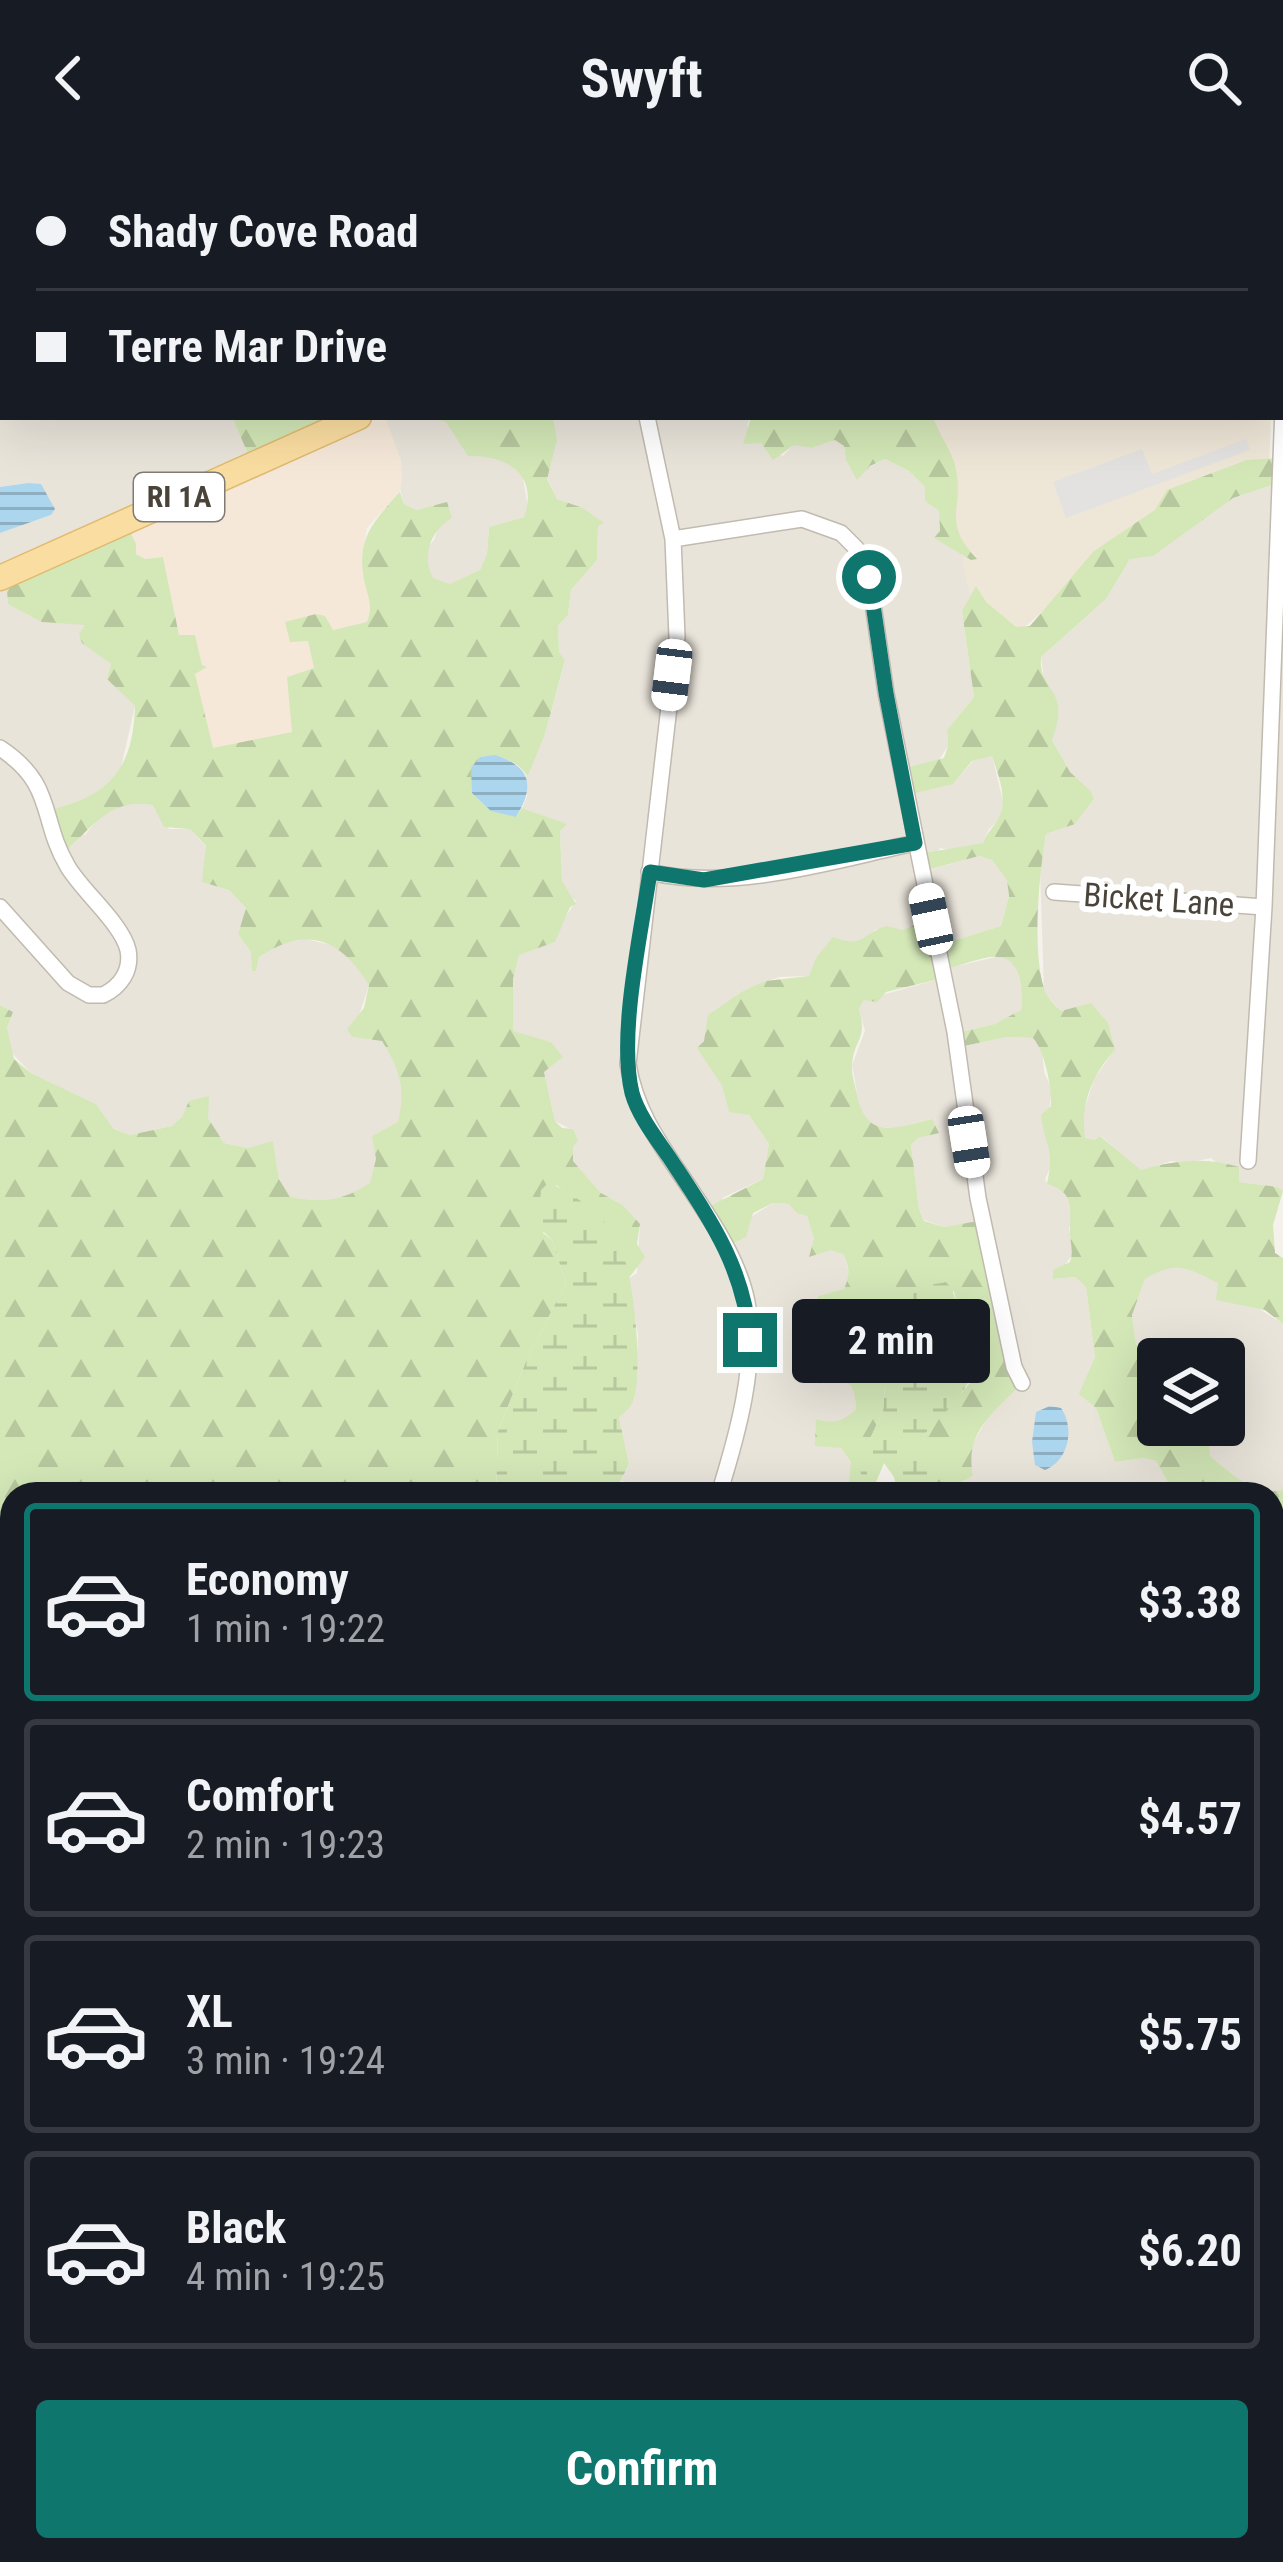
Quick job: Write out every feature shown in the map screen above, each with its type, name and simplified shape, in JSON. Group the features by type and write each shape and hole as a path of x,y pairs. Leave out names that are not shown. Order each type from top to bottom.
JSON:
{"main road":[{"name":"RI 1A","path":"0,578 322,426"}],"street":[{"path":"648,420 673,539 677,637 628,1064 633,1098 731,1257 747,1300 750,1340 744,1388 722,1482"},
{"path":"1248,1161 1277,737 1283,420"},
{"path":"673,539 802,519 841,533 856,548 869,577 886,693 955,1032 978,1198 1014,1367 1022,1383"},
{"path":"0,748 34,779 67,865 122,936 128,965 120,984 103,995 79,991 0,907"},
{"path":"650,872 721,879 915,843"},
{"name":"Bicket Lane","path":"1054,892 1264,907"}],"shaded area":[{"path":"0,420 233,420 252,463 42,622 86,624 111,664 108,679 135,706 120,772 81,802 84,836 107,808 136,802 154,805 169,829 190,829 246,908 238,934 251,952 256,971 259,957 279,944 306,939 331,945 353,959 369,985 352,1037 382,1041 401,1071 404,1098 399,1122 373,1136 376,1159 371,1183 348,1198 316,1203 291,1197 279,1179 273,1142 248,1148 224,1143 208,1118 182,1118 172,1126 130,1135 114,1129 96,1104 31,1073 11,1052 7,1028 13,1012 0,1005 0,533 51,515 28,483 0,487"},
{"path":"351,420 386,420 401,460 400,492 367,528 362,555 372,611 367,623 308,641 314,668 287,677 293,732 213,749 196,687 195,673 202,666 195,636 179,635 163,557 145,559 136,554 125,521"},
{"path":"386,420 446,421 490,455 517,467 528,508 524,517 489,527 480,570 450,584 432,578 427,548 447,503 417,510 404,504 400,460"},
{"path":"553,420 749,420 747,426 761,443 783,456 794,444 812,448 835,440 844,446 846,460 856,474 885,459 909,471 925,487 925,501 939,511 940,531 971,560 973,597 962,611 974,697 947,730 948,746 939,760 953,784 973,761 992,755 1003,802 999,820 983,843 940,848 924,871 979,856 992,860 1007,879 1009,896 1001,926 939,945 931,919 902,930 876,929 863,941 833,938 810,976 779,977 743,991 698,1048 722,1086 729,1111 749,1115 769,1144 763,1179 722,1198 749,1218 773,1203 789,1204 807,1216 814,1239 843,1254 847,1262 845,1289 818,1296 818,1341 802,1351 855,1390 856,1409 844,1421 828,1423 830,1444 841,1448 851,1462 849,1482 621,1481 629,1464 619,1417 635,1397 638,1334 628,1279 637,1273 640,1224 623,1205 601,1193 573,1161 570,1129 555,1121 544,1072 560,1059 551,1042 513,1032 513,979 519,954 555,942 557,930 576,901 562,881 560,831 566,824 522,808 526,777 545,734 565,661 559,652 558,626 568,615 571,590 597,560 598,526 583,508 557,499 547,478 556,440"},
{"path":"934,420 1271,420 1269,472 1162,506 984,663"},
{"path":"1279,420 1283,420 1283,1191 1239,1182 1211,1158 1171,1161 1141,1171 1101,1136 1084,1138 1082,1117 1094,1079 1114,1050 1044,993 1040,869 1046,834 1075,824 1094,799 1070,772 1052,740 1041,657 1106,599 1130,559 1233,498 1276,484"},
{"path":"1246,439 1250,450 1066,518 1053,482 1142,449 1152,474"},
{"path":"1000,956 1016,964 1024,998 1021,1010 996,1024 957,1033 959,1047 1007,1037 1034,1038 1042,1047 1044,1072 1052,1090 1046,1130 1053,1162 1045,1179 1072,1202 1074,1217 1069,1228 1073,1254 1054,1279 1075,1277 1086,1287 1095,1357 1080,1394 1096,1408 1115,1462 1156,1461 1167,1482 952,1482 985,1422 984,1221 944,1227 924,1220 911,1145 938,1133 931,1119 896,1128 875,1127 861,1115 852,1065 865,1031 859,1009 864,1000 943,978 945,969"},
{"path":"1165,1267 1188,1268 1283,1324 1283,1482 1245,1482 1209,1456 1208,1446 1245,1446 1245,1338 1137,1338 1137,1345 1132,1315 1145,1279"}],"green space":[{"path":"233,420 351,420 252,463"},
{"path":"439,420 554,420 557,440 547,479 557,499 583,508 604,523 598,526 597,560 571,590 568,615 558,626 559,652 565,660 529,773 527,776 506,759 480,757 516,817 522,808 567,824 560,831 562,881 576,904 570,907 555,942 519,955 513,979 513,1031 551,1042 563,1057 544,1072 555,1121 573,1129 578,1141 573,1146 573,1161 601,1193 623,1205 640,1224 637,1244 645,1257 628,1279 615,1236 587,1207 556,1185 543,1233 552,1240 566,1283 527,1359 498,1431 496,1482 0,1482 0,1005 13,1012 7,1028 14,1059 31,1073 96,1104 114,1129 130,1135 172,1126 189,1101 209,1096 208,1118 224,1143 248,1148 273,1141 279,1179 291,1197 333,1199 370,1183 376,1159 372,1136 398,1122 401,1099 397,1070 382,1041 352,1037 347,1029 364,1008 369,985 358,969 334,947 307,939 276,947 259,957 252,971 251,952 238,934 246,908 229,890 202,882 206,846 190,829 164,827 153,805 124,806 102,817 61,854 46,811 85,798 113,778 129,748 135,706 107,679 111,664 82,643 79,634 85,625 42,622 8,604 6,576 125,521 136,554 145,559 163,557 179,635 195,635 202,665 207,667 195,674 213,748 292,732 287,677 314,668 308,641 290,642 285,622 316,614 325,616 333,630 367,622 364,546 372,526 400,492 404,504 417,510 447,502 452,518 434,536 428,561 433,578 450,584 480,570 489,527 524,517 527,489 516,470 495,459 468,456 446,422"},
{"path":"750,420 934,420 956,470 960,535 977,559 934,538 940,531 939,511 925,501 925,487 909,471 885,459 857,480 844,446 835,440 812,448 794,445 773,460 761,443 743,444"},
{"path":"1278,458 1276,484 1233,498 1153,556 1130,559 1106,599 1041,657 1044,678 1057,700 1052,740 1070,772 1094,799 1075,824 1046,834 1039,890 1040,972 1048,997 1061,1011 1091,1003 1108,1023 1115,1050 1090,1091 1085,1138 1100,1136 1141,1170 1178,1162 1215,1162 1239,1167 1239,1182 1283,1191 1273,1225 1275,1253 1283,1258 1283,1324 1265,1310 1216,1300 1218,1283 1182,1268 1145,1279 1132,1315 1137,1345 1137,1446 1209,1446 1210,1456 1246,1482 1167,1482 1156,1461 1115,1462 1096,1408 1079,1394 1095,1357 1086,1287 1075,1277 1053,1279 1053,1270 1071,1258 1070,1208 1067,1196 1047,1184 1050,1155 1041,1115 1051,1106 1051,1098 1044,1060 1033,1038 1007,1037 959,1047 957,1033 995,1024 1021,1010 1015,968 1009,960 991,957 946,969 943,978 886,992 877,1002 864,1000 859,1009 861,1033 853,1079 861,1109 875,1125 894,1127 932,1119 939,1133 918,1138 911,1145 919,1209 924,1221 944,1227 984,1220 1023,1382 977,1435 973,1476 960,1482 928,1482 924,1435 971,1382 973,1337 960,1317 954,1291 888,1333 895,1362 885,1385 883,1411 869,1441 860,1482 849,1482 851,1462 841,1448 815,1446 816,1419 833,1422 856,1409 851,1386 836,1380 819,1384 818,1362 801,1351 818,1341 818,1296 844,1289 847,1263 843,1254 831,1250 809,1257 814,1239 807,1216 789,1204 773,1203 753,1213 746,1237 722,1248 699,1212 763,1179 769,1144 749,1115 729,1112 722,1086 697,1048 704,1041 708,1015 766,981 809,976 833,937 857,941 886,926 902,930 931,919 939,945 1001,926 1009,896 1007,880 992,860 979,856 923,871 919,854 983,843 1003,802 992,756 972,761 953,784 907,795 901,769 944,758 947,730 974,697 962,611 976,586 986,602 1016,627 1030,626 1094,551 1155,510 1167,490 1247,460"},
{"path":"548,1183 576,1198 602,1220 622,1249 635,1313 637,1380 633,1402 619,1417 629,1464 620,1482 496,1482 498,1431 527,1359 566,1283 552,1240 538,1226 541,1190"},
{"path":"946,1282 971,1335 975,1364 963,1390 924,1435 930,1482 895,1482 884,1463 876,1482 860,1482 856,1454 869,1441 883,1411 885,1385 895,1362 888,1333 892,1318 919,1287"}],"water":[{"path":"41,484 55,509 51,515 0,533 0,487"},
{"path":"495,755 516,765 526,778 526,795 516,817 491,811 472,793 471,768 480,757"},
{"path":"1050,1406 1061,1408 1068,1434 1060,1459 1045,1470 1035,1465 1032,1442 1036,1412"}],"route":[{"path":"750,1340 747,1300 731,1257 633,1098 628,1064 631,1020 650,872 704,880 737,877 915,843 869,577"}]}
